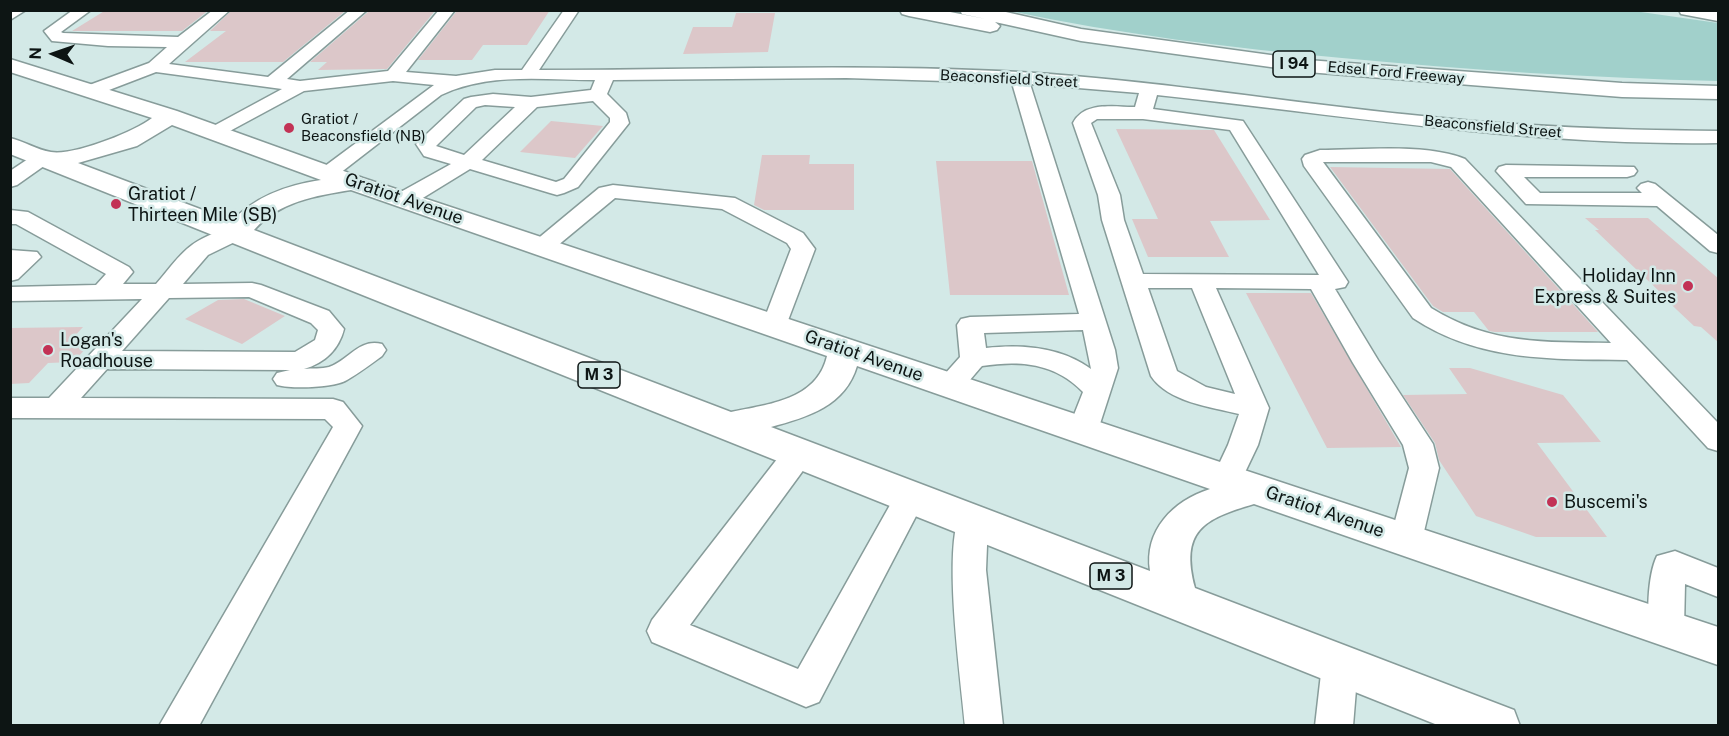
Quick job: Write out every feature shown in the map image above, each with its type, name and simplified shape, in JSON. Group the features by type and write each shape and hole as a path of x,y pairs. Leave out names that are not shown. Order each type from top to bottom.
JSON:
{"main road":[{"path":"10,14 16,10"},
{"path":"909,10 1131,51 1308,74 1526,92 1622,90"},
{"name":"Edsel Ford Freeway","path":"969,10 1081,35 1376,73 1622,90 1719,93"},
{"path":"1688,10 1719,15"},
{"name":"Gratiot Avenue","path":"10,65 169,117 354,183 1719,646"},
{"path":"47,159 98,151 129,141 151,131 169,117"},
{"name":"M 3","path":"10,144 1497,726"},
{"path":"237,232 257,211 270,202 304,191 354,183"},
{"path":"726,425 770,415 815,399 838,375 844,349"},
{"path":"1177,601 1170,568 1170,545 1180,525 1243,484"}],"street":[{"path":"84,10 52,31 58,38 108,42 182,42"},
{"path":"90,91 155,67 182,42 223,10"},
{"path":"271,83 360,10"},
{"path":"393,76 448,10"},
{"path":"527,75 572,10"},
{"path":"155,67 300,86 393,76 456,81"},
{"name":"Beaconsfield Street","path":"328,173 425,98 456,81 483,75 892,74 1019,77 1149,89 1469,127 1582,135 1719,136"},
{"path":"598,95 606,75"},
{"path":"1019,77 1094,322 1105,368 1083,430"},
{"path":"215,133 300,86"},
{"path":"1143,113 1149,89"},
{"path":"598,95 619,117 620,123 567,185 551,188 431,152 426,144 470,103 477,100 486,98 531,102 598,95"},
{"path":"405,199 468,162 531,102"},
{"path":"1133,281 1336,282 1236,125 1143,113 1094,113 1085,117 1082,123 1109,195 1113,220 1133,281 1166,376 1175,385 1255,408"},
{"path":"1582,135 1719,246"},
{"path":"1634,352 1531,349 1492,343 1437,325 1422,313 1314,166 1312,159 1320,156 1431,156 1446,158 1458,164 1719,441"},
{"path":"10,181 47,159"},
{"path":"1628,171 1506,171 1534,199 1662,200"},
{"path":"543,246 607,193 613,191 727,203 795,238 802,249 775,325"},
{"path":"10,217 20,217 121,272 103,292"},
{"path":"56,408 200,250 237,232"},
{"path":"10,257 29,257 10,274"},
{"path":"1201,281 1255,408 1243,445 1243,484"},
{"path":"1319,282 1366,363 1418,444 1424,468 1406,540"},
{"path":"10,294 252,290 320,317 331,329 327,344 294,370 266,409"},
{"path":"974,359 970,325 1094,322"},
{"path":"100,360 294,370 336,375 373,350"},
{"path":"948,385 974,359 994,356 1026,356 1057,361 1076,371 1097,390"},
{"path":"10,408 333,409 348,426 178,726"},
{"path":"799,453 665,631 806,690 910,497"},
{"path":"972,521 969,570 984,726"},
{"path":"1666,628 1669,566 1675,565 1719,583"},
{"path":"1334,726 1340,665"}],"shaded area":[{"path":"1010,11 1634,11 1718,23 1718,81 1530,73 1300,54 1134,33"}],"building":[{"path":"106,10 209,10 182,31 72,31"},
{"path":"232,10 341,10 344,12 283,62 185,62 226,31 210,31"},
{"path":"550,10 527,45 483,45 472,60 418,60 456,12"},
{"path":"368,12 434,12 387,69 318,70 327,62 310,62"},
{"path":"736,13 775,13 768,52 683,54 693,27 732,27"},
{"path":"551,121 603,126 575,158 520,152"},
{"path":"1116,129 1214,130 1270,220 1210,221 1229,257 1148,257 1132,219 1158,219"},
{"path":"762,155 810,155 809,164 854,164 854,210 764,210 754,205"},
{"path":"936,161 1032,161 1069,295 950,295"},
{"path":"1330,167 1450,169 1598,332 1495,332 1489,331 1474,312 1443,312 1433,306"},
{"name":"Holiday Inn Express & Suites","path":"1585,218 1648,218 1719,279 1719,343 1701,327 1694,326"},
{"path":"1246,293 1311,293 1401,447 1327,448"},
{"path":"244,299 285,316 242,344 185,319 218,300"},
{"name":"Logan's Roadhouse","path":"83,327 73,338 97,337 73,362 48,363 29,383 10,384 10,328"},
{"path":"1449,368 1470,368 1563,395 1601,442 1537,443 1607,537 1536,537 1476,516 1439,460 1435,443 1403,395 1467,394"}],"place":[{"name":"Gratiot / Beaconsfield (NB)","path":"289,128"},
{"name":"Gratiot / Thirteen Mile (SB)","path":"116,204"},
{"name":"Holiday Inn Express & Suites","path":"1688,286"},
{"name":"Logan's Roadhouse","path":"48,350"},
{"name":"Buscemi's","path":"1552,502"}]}
